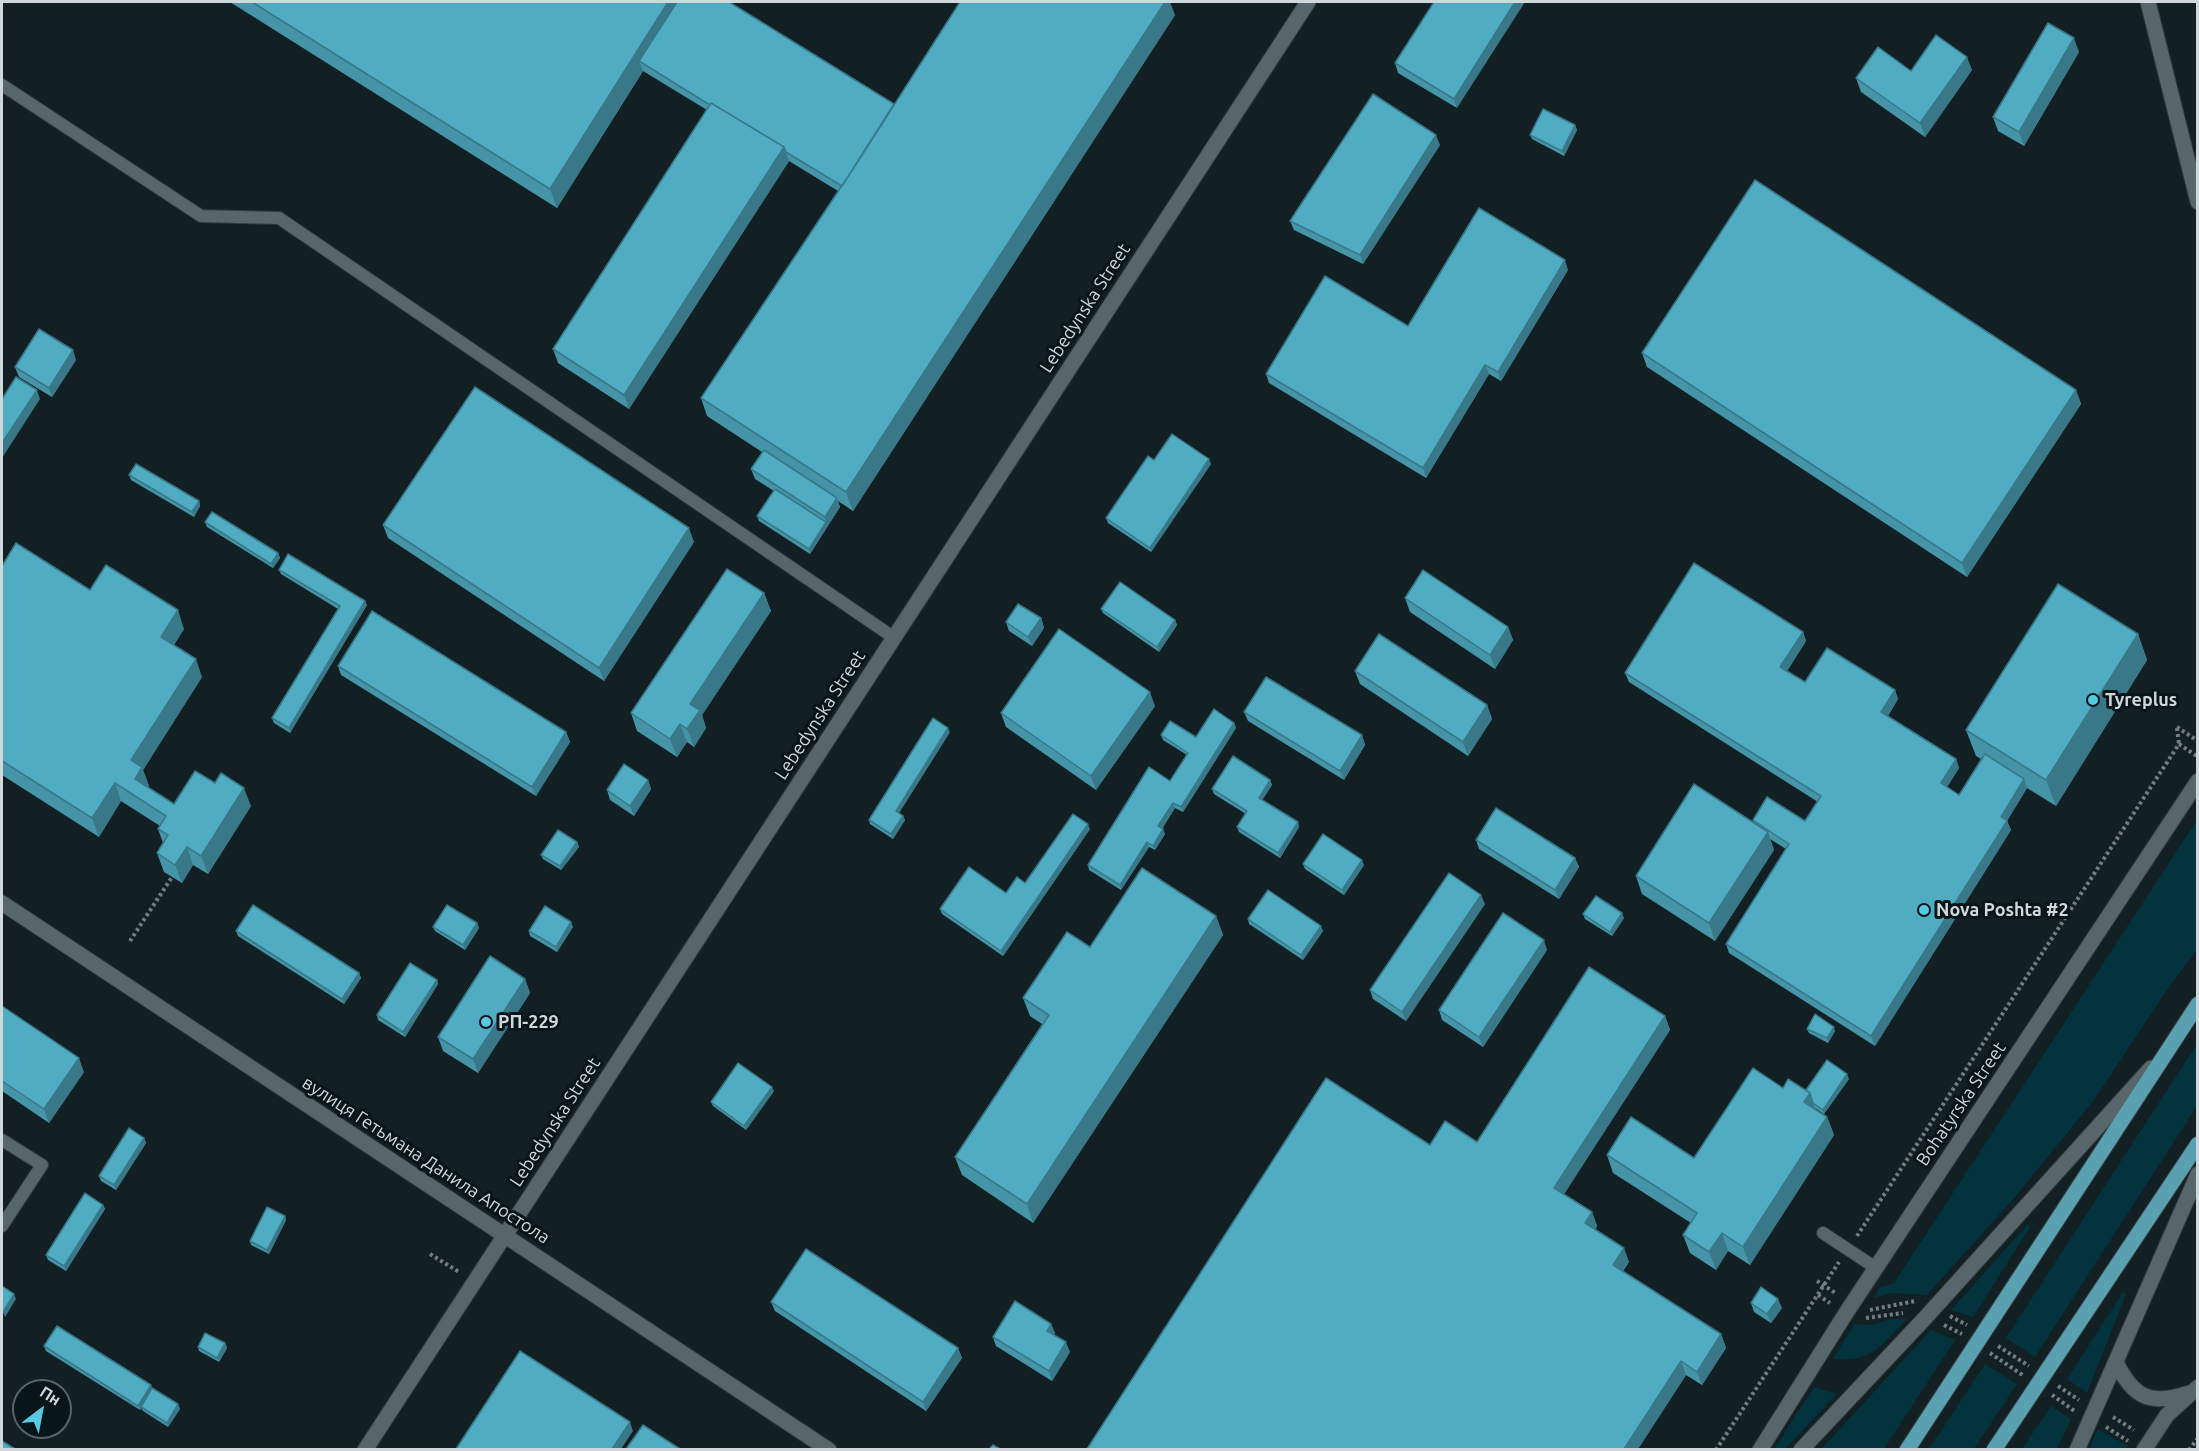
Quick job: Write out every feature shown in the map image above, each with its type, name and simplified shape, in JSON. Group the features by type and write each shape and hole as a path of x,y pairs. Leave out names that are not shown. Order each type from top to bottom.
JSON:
{"main road":[{"path":"1907,1449 2198,1004"},
{"path":"1994,1449 2198,1144"}],"street":[{"name":"Lebedynska Street","path":"365,1449 1308,2"},
{"path":"2148,2 2198,202"},
{"name":"Bohatyrska Street","path":"1760,1449 1876,1268 2198,781"},
{"name":"вулиця Гетьмана Данила Апостола","path":"2,903 829,1449"},
{"path":"1801,1449 1926,1317 2167,1051"},
{"path":"2077,1449 2198,1174"},
{"path":"2116,1362 2124,1380 2137,1393 2157,1401 2193,1390"},
{"path":"2144,1449 2168,1416 2193,1390"}],"lane":[{"path":"2,85 201,216 279,219 893,638"},
{"path":"2,1140 42,1165 2,1226"},
{"path":"1823,1233 1876,1268"}],"path":[{"path":"1716,1449 2179,744 2177,728 2198,741"},
{"path":"2179,744 2198,757"},
{"path":"130,941 172,877"},
{"path":"430,1254 460,1273"},
{"path":"2189,1449 2198,1438"}],"shaded area":[{"path":"2197,820 2197,950 2171,984 2094,1100 2016,1196 1927,1295 1891,1293 1874,1298 1880,1287 1894,1283"},
{"path":"2197,1044 2197,1106 2035,1357 2006,1338"},
{"path":"2028,1224 2030,1227 1973,1317 1951,1310"},
{"path":"2123,1292 2126,1294 2087,1393 2067,1379"},
{"path":"1891,1319 1907,1319 1875,1350 1858,1358 1833,1359 1854,1324 1872,1325"},
{"path":"1931,1330 1955,1340 1884,1449 1821,1449"},
{"path":"1985,1364 2017,1384 1974,1449 1929,1449"},
{"path":"1814,1387 1837,1394 1785,1449 1774,1449"},
{"path":"2051,1406 2071,1419 2057,1449 2022,1449"},
{"path":"2098,1429 2128,1446 2126,1449 2089,1449"}],"building":[{"path":"252,2 668,2 550,189"},
{"path":"677,2 729,2 894,104 842,186 786,152 784,147 639,61"},
{"path":"960,2 1165,2 846,492 701,398 857,163"},
{"path":"1434,2 1515,2 1454,99 1395,63"},
{"path":"2048,23 2074,38 2019,132 1993,117"},
{"path":"1936,35 1967,57 1920,123 1856,78 1878,47 1911,71"},
{"path":"1373,94 1436,135 1360,255 1290,221"},
{"path":"711,103 784,147 624,395 553,349"},
{"path":"1543,109 1575,125 1562,151 1530,135"},
{"path":"1755,180 2076,390 1962,563 1642,353"},
{"path":"1479,208 1565,260 1498,372 1485,365 1423,468 1266,374 1325,276 1408,326"},
{"path":"39,329 73,350 49,388 15,367"},
{"path":"16,377 37,390 2,443 2,399"},
{"path":"475,387 689,528 599,668 383,525"},
{"path":"1172,434 1209,459 1150,548 1106,518 1148,456 1154,460"},
{"path":"764,450 837,498 825,517 751,469"},
{"path":"136,464 199,501 192,512 129,475"},
{"path":"775,489 826,522 809,549 757,516"},
{"path":"212,512 278,553 271,564 205,522"},
{"path":"16,543 90,590 106,565 178,610 161,637 196,659 131,760 142,767 135,779 174,804 195,771 215,783 221,773 244,788 201,856 187,847 175,865 157,853 168,835 158,829 166,816 115,783 92,818 2,761 2,566"},
{"path":"288,554 365,601 289,728 272,718 340,606 279,570"},
{"path":"1694,563 1803,632 1780,667 1805,682 1827,648 1895,690 1881,712 1956,759 1941,783 1959,795 1985,754 2024,779 2001,817 2007,821 1871,1036 1726,944 1789,844 1753,820 1767,797 1805,821 1821,796 1625,673"},
{"path":"727,569 764,593 690,704 700,710 687,729 680,724 670,739 631,713"},
{"path":"1423,570 1508,627 1490,655 1405,598"},
{"path":"1120,582 1175,620 1157,647 1101,609"},
{"path":"2058,584 2138,634 2046,780 1966,730"},
{"path":"1018,604 1041,618 1028,637 1006,622"},
{"path":"372,611 566,732 532,787 338,666"},
{"path":"1059,629 1150,692 1091,776 1001,713"},
{"path":"1379,634 1487,705 1463,742 1355,671"},
{"path":"1266,677 1362,735 1340,771 1244,712"},
{"path":"1214,709 1234,723 1181,807 1173,803 1158,826 1163,829 1153,846 1147,842 1120,885 1088,865 1149,767 1170,781 1188,753 1161,735 1170,721 1196,737"},
{"path":"933,718 948,728 896,811 903,816 891,834 869,820"},
{"path":"1233,756 1270,780 1259,798 1298,822 1278,853 1237,827 1247,811 1212,789"},
{"path":"624,764 648,780 630,806 607,790"},
{"path":"1694,784 1768,832 1709,923 1636,876"},
{"path":"1496,808 1575,858 1555,890 1476,840"},
{"path":"1073,814 1088,824 1001,951 940,909 969,867 1006,893 1017,877 1025,883"},
{"path":"558,830 577,842 560,866 541,855"},
{"path":"1323,834 1362,860 1342,890 1303,864"},
{"path":"1142,868 1216,916 1027,1204 955,1157 1049,1015 1023,998 1067,932 1090,947"},
{"path":"1449,873 1481,895 1402,1012 1370,990"},
{"path":"1268,890 1321,926 1301,955 1248,919"},
{"path":"1596,896 1622,913 1610,932 1583,914"},
{"path":"253,905 359,973 342,999 236,931"},
{"path":"447,905 477,923 463,945 433,927"},
{"path":"545,906 571,922 556,947 529,931"},
{"path":"1503,913 1544,940 1479,1037 1439,1010"},
{"name":"РП-229","path":"490,956 525,979 473,1059 438,1037"},
{"path":"410,963 437,980 403,1032 377,1015"},
{"path":"1589,967 1665,1016 1554,1188 1592,1212 1585,1223 1624,1248 1613,1265 1721,1334 1697,1372 1681,1361 1624,1449 1087,1449 1326,1078 1430,1145 1445,1121 1477,1142"},
{"path":"2,1006 79,1058 44,1109 2,1081"},
{"path":"1815,1014 1834,1027 1827,1038 1807,1029"},
{"path":"1827,1060 1847,1074 1823,1110 1813,1103 1810,1093 1806,1090"},
{"path":"738,1063 772,1087 744,1126 711,1102"},
{"path":"1753,1068 1783,1088 1788,1079 1810,1093 1804,1102 1827,1117 1743,1247 1722,1233 1709,1252 1683,1235 1697,1213 1607,1155 1631,1117 1694,1158"},
{"path":"129,1128 144,1138 114,1185 99,1176"},
{"path":"85,1193 103,1205 64,1266 46,1255"},
{"path":"267,1207 285,1216 267,1250 250,1241"},
{"path":"806,1249 958,1348 923,1402 771,1302"},
{"path":"2,1286 14,1294 3,1312 2,1311"},
{"path":"1761,1287 1778,1299 1767,1314 1751,1303"},
{"path":"1015,1301 1051,1324 1047,1331 1066,1342 1049,1371 993,1337"},
{"path":"57,1326 151,1385 138,1406 44,1346"},
{"path":"205,1333 225,1343 217,1358 198,1347"},
{"path":"520,1351 630,1422 612,1449 456,1449"},
{"path":"152,1388 178,1404 167,1423 141,1407"},
{"path":"643,1425 680,1449 626,1449"},
{"path":"2,1441 15,1449 2,1449"}],"place":[{"name":"Tyreplus","path":"2093,700"},
{"name":"Nova Poshta #2","path":"1924,910"},
{"name":"РП-229","path":"486,1022"}]}
